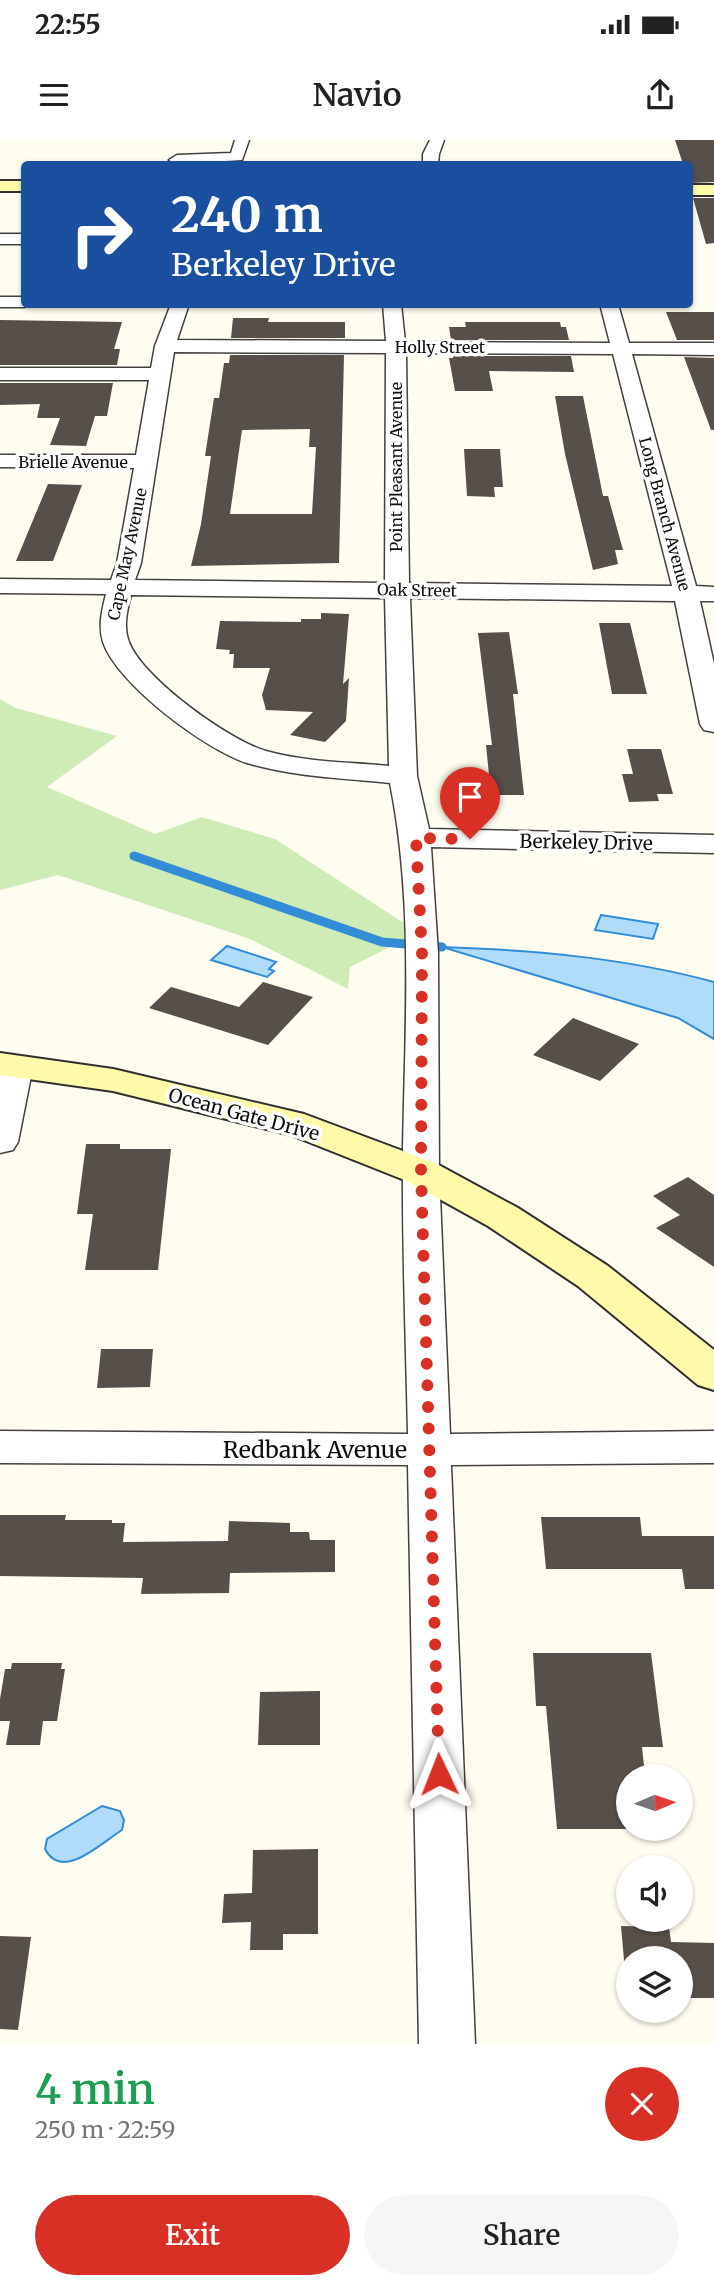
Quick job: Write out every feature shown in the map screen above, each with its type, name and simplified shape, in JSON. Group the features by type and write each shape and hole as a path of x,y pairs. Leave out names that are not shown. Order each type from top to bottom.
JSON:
{"main road":[{"path":"0,186 21,186"},
{"path":"693,190 714,190"},
{"name":"Ocean Gate Drive","path":"8,1065 113,1080 304,1126 421,1172 503,1217 593,1276 714,1374"}],"street":[{"path":"176,161 184,140"},
{"path":"188,161 237,157 243,140"},
{"path":"431,161 437,140"},
{"path":"0,239 21,239"},
{"path":"0,302 21,302"},
{"name":"Cape May Avenue","path":"179,308 165,346 129,564 119,588 111,625 114,643 134,672 222,743 281,762 403,776"},
{"name":"Point Pleasant Avenue","path":"392,308 396,347 397,590 403,776 416,838 421,940 421,1172 447,2044"},
{"name":"Long Branch Avenue","path":"610,308 686,594 714,724"},
{"name":"Holly Street","path":"165,346 714,349"},
{"path":"0,374 160,374"},
{"name":"Brielle Avenue","path":"0,461 146,462"},
{"name":"Oak Street","path":"0,586 714,594"},
{"name":"Berkeley Drive","path":"416,838 714,844"},
{"path":"0,1142 8,1065"},
{"name":"Redbank Avenue","path":"0,1447 429,1450 714,1447"}],"green space":[{"path":"0,699 16,708 117,736 47,787 155,834 202,817 275,839 416,931 414,946 392,946 350,967 348,989 250,939 58,875 0,890"}],"water":[{"path":"601,915 658,924 653,939 595,930"},
{"path":"227,946 276,962 269,969 274,971 267,977 211,960"},
{"path":"442,947 511,950 613,961 714,982 714,1039 678,1018"},
{"path":"102,1806 120,1811 124,1820 122,1830 82,1857 61,1862 52,1858 45,1849 47,1839"}],"building":[{"path":"675,140 714,140 714,182 693,183 693,161 682,161"},
{"path":"693,198 714,198 714,243 706,244"},
{"path":"666,312 714,312 714,340 677,340"},
{"path":"233,318 269,318 268,322 345,322 345,338 231,338"},
{"path":"0,320 122,322 114,349 120,349 117,365 0,365"},
{"path":"465,322 560,322 561,327 566,327 569,340 451,340 449,327 466,327"},
{"path":"230,355 344,355 339,563 191,566 201,524 211,456 205,456 214,398 219,398 224,363 229,363","holes":["310,429 309,447 316,447 312,514 230,514 242,430"]},
{"path":"571,356 574,372 489,371 493,391 455,391 449,358"},
{"path":"684,357 714,358 714,430 711,430"},
{"path":"0,383 113,383 107,416 95,416 86,446 50,445 60,418 37,418 40,404 0,405"},
{"path":"555,396 583,396 603,496 608,496 623,550 615,550 618,564 593,570 565,454"},
{"path":"464,449 500,449 503,487 494,487 495,497 467,496"},
{"path":"48,484 82,485 53,561 16,561"},
{"path":"321,613 349,614 343,684 349,678 346,721 325,742 290,735 313,712 266,710 262,695 270,668 233,668 234,654 229,654 230,650 216,649 220,621 301,622 301,619 321,619"},
{"path":"599,623 630,623 647,694 612,694"},
{"path":"509,632 518,694 513,694 524,795 491,795 486,745 492,745 478,633"},
{"path":"627,749 661,749 673,794 657,794 659,801 629,802 622,774 633,774"},
{"path":"263,982 313,997 268,1045 149,1008 171,987 239,1007"},
{"path":"573,1018 639,1044 600,1081 533,1055"},
{"path":"86,1144 120,1144 120,1149 171,1149 158,1270 85,1270 93,1214 77,1214"},
{"path":"688,1177 714,1195 714,1267 656,1228 680,1215 653,1196"},
{"path":"101,1349 153,1349 150,1387 97,1388"},
{"path":"0,1515 66,1515 65,1520 112,1520 112,1523 125,1523 123,1542 228,1541 229,1521 290,1523 290,1532 309,1532 310,1540 335,1540 335,1572 230,1573 229,1593 141,1594 143,1578 0,1576"},
{"path":"541,1517 640,1517 642,1536 714,1536 714,1589 685,1589 682,1569 546,1569"},
{"path":"533,1653 651,1653 663,1747 642,1747 644,1764 616,1764 616,1829 557,1829 546,1706 536,1706"},
{"path":"12,1663 62,1663 61,1669 65,1669 57,1721 43,1721 40,1745 6,1745 10,1721 0,1721 0,1699 5,1669 11,1669"},
{"path":"320,1691 320,1745 258,1745 260,1692"},
{"path":"318,1849 318,1934 283,1934 283,1950 250,1950 251,1922 222,1923 224,1894 252,1893 253,1850"},
{"path":"622,1932 670,1932 671,1942 714,1943 714,1998 693,1998 693,1946 623,1946"},
{"path":"0,1936 31,1937 18,2030 0,2029"}],"waterway":[{"path":"134,856 382,942 442,947"}],"route":[{"path":"439,1774 421,1172 422,953 416,838 470,839"}]}
